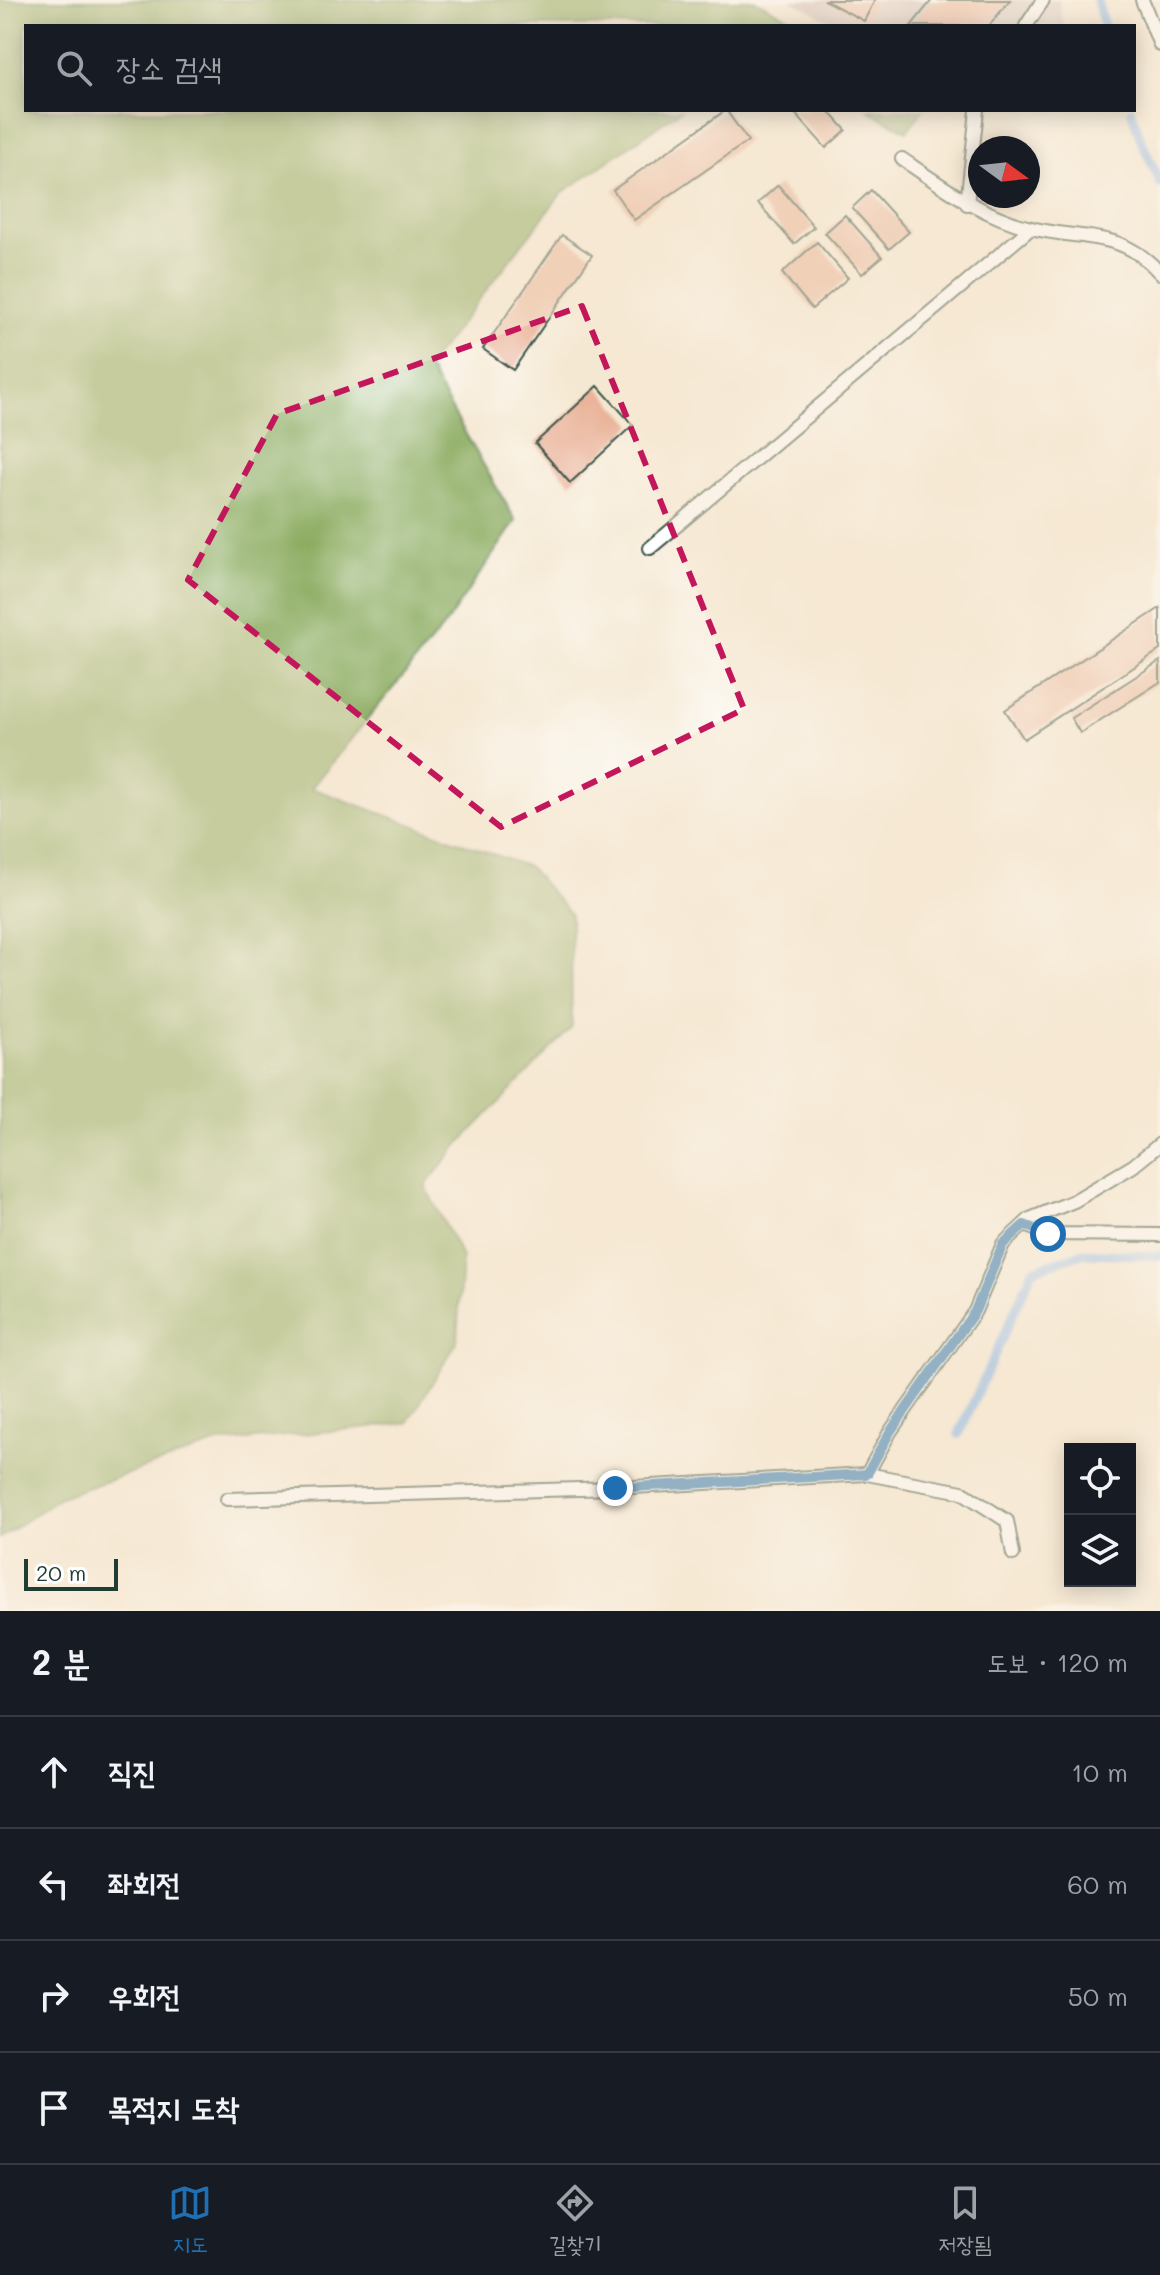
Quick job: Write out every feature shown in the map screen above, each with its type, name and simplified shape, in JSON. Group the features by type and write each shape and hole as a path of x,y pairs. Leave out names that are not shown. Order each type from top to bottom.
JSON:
{"lane":[{"path":"1027,24 1043,0"},
{"path":"1142,0 1160,45"},
{"path":"967,204 977,112"},
{"path":"902,159 967,204 1031,228 1093,236 1124,245 1148,259 1160,273"},
{"path":"650,548 1031,228"},
{"path":"867,1474 890,1432 975,1311 1003,1244 1030,1219 1074,1201 1133,1166 1160,1144"},
{"path":"1024,1225 1048,1234 1160,1235"},
{"path":"227,1499 615,1488 867,1474 962,1492 1007,1521 1013,1554"}],"highlighted area":[{"path":"582,306 744,709 501,827 188,580 277,414"}],"shaded area":[{"path":"790,0 1059,0 1064,24 836,24"}],"green space":[{"path":"0,0 755,0 801,24 24,24 24,112 678,112 561,194 427,367 516,521 444,626 311,788 529,867 571,915 572,1027 460,1143 425,1186 462,1257 457,1342 408,1423 218,1443 60,1497 0,1538"},
{"path":"871,112 921,112 907,131"}],"building":[{"path":"824,0 875,0 864,21"},
{"path":"932,0 1010,0 991,24 913,24"},
{"path":"723,112 727,112 748,141 634,220 613,190"},
{"path":"794,112 830,112 846,130 826,148"},
{"path":"778,185 814,227 794,244 758,203"},
{"path":"871,190 909,232 889,249 852,208"},
{"path":"845,215 882,257 862,274 825,233"},
{"path":"562,235 592,255 513,370 483,349"},
{"path":"817,242 848,278 812,309 782,273"},
{"path":"598,386 633,425 570,483 535,443"},
{"path":"1160,608 1160,650 1024,739 1005,710"},
{"path":"1160,661 1160,682 1080,733 1071,718"}],"waterway":[{"path":"1097,0 1103,24"},
{"path":"1132,112 1160,183"},
{"path":"959,1434 1033,1270 1082,1253 1160,1256"}],"route":[{"path":"615,1488 867,1474 890,1432 975,1311 1003,1244 1024,1225 1048,1234"}]}
